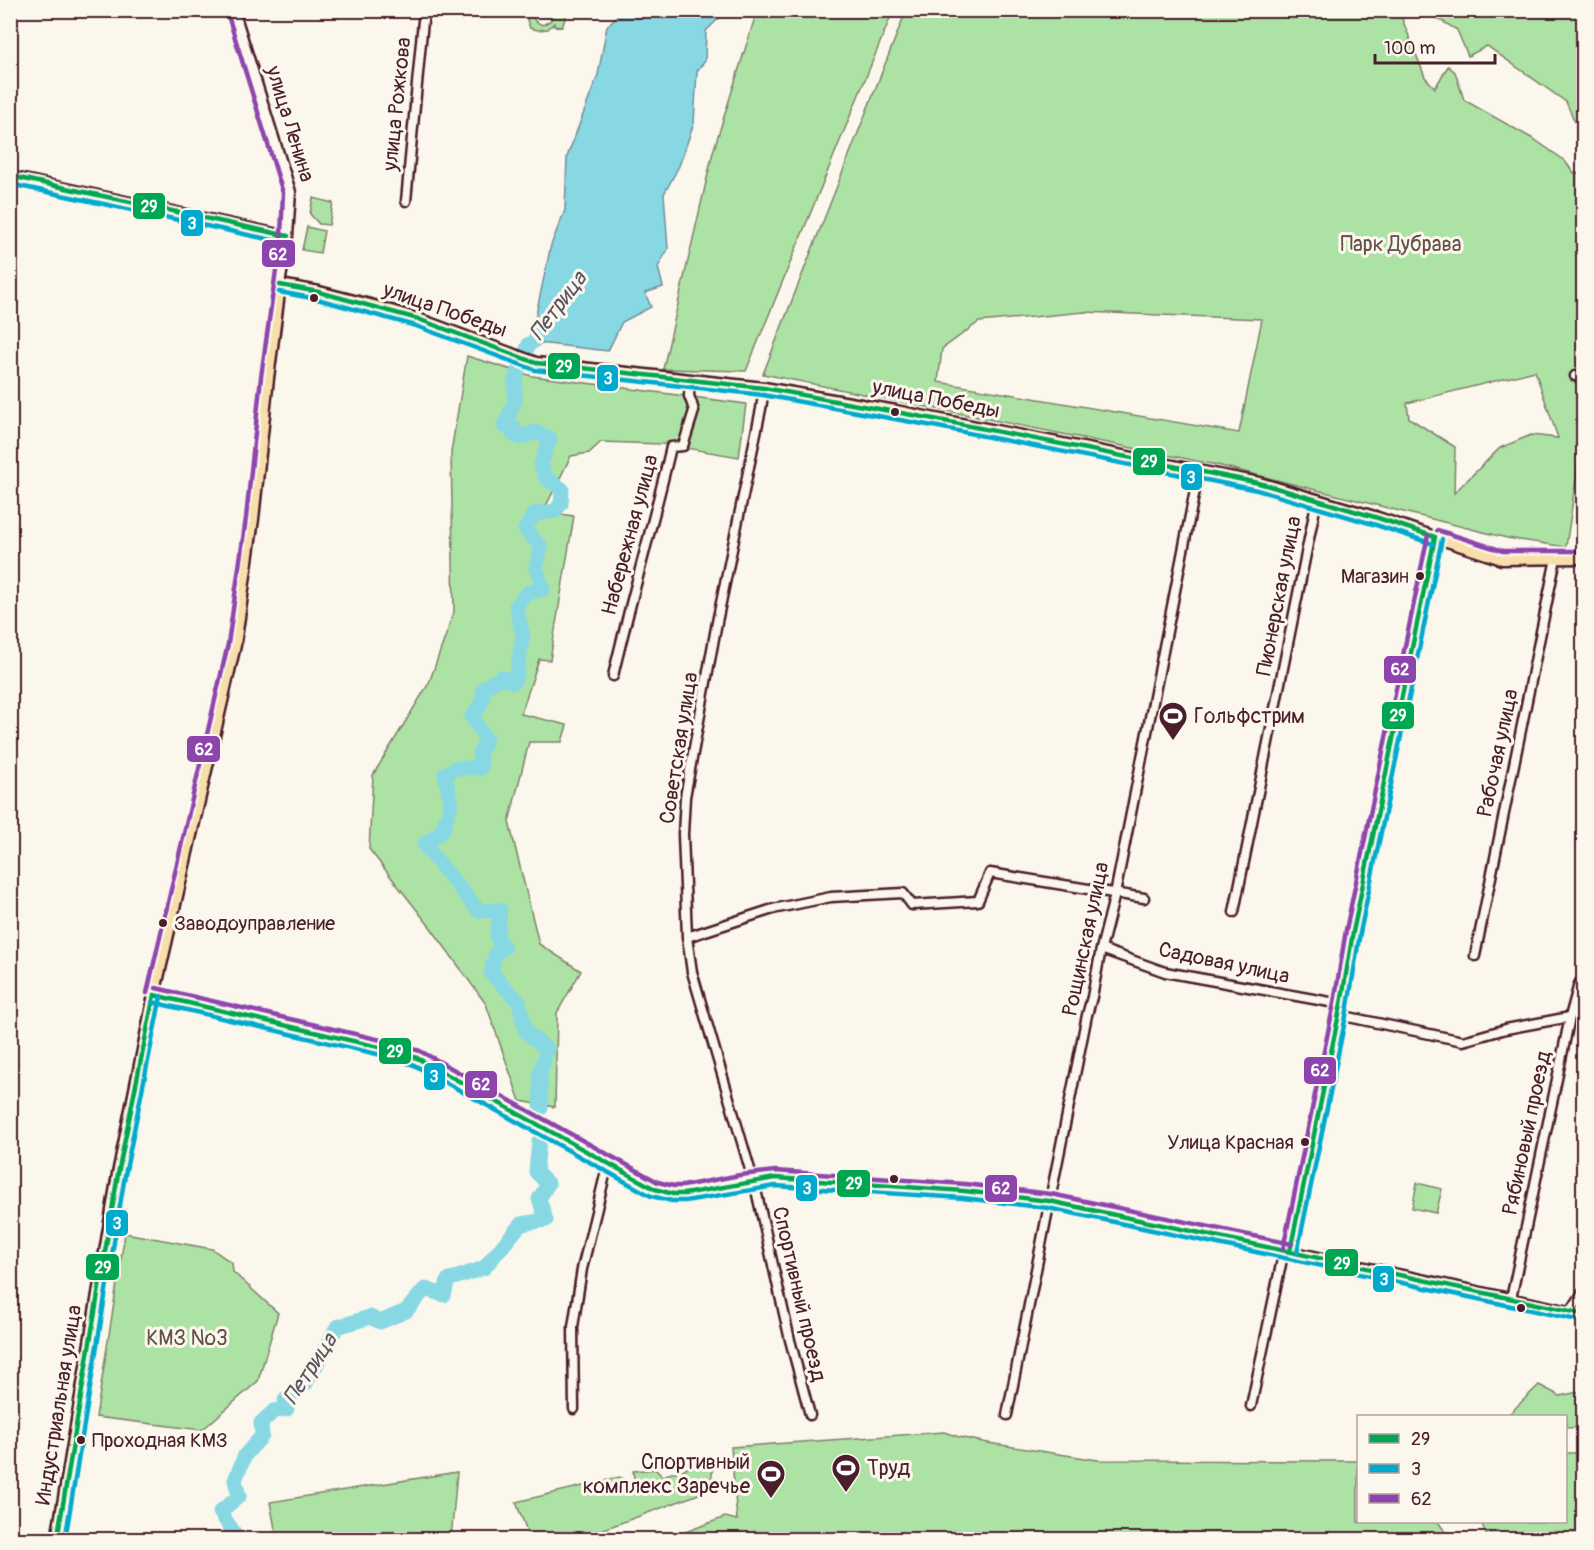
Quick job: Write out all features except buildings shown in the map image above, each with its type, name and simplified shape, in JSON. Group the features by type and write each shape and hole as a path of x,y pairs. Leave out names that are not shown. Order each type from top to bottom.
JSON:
{"main road":[{"name":"улица Победы","path":"279,285 322,293 418,319 536,363 764,388 896,411 1259,483 1317,499 1502,559 1584,558"},
{"name":"улица Ленина","path":"154,995 235,645 254,507 279,285"},
{"name":"Индустриальная улица","path":"57,1539 118,1174 154,995"}],"street":[{"name":"улица Ленина","path":"234,10 291,192 288,236 279,285"},
{"name":"улица Рожкова","path":"406,201 424,10"},
{"path":"10,176 288,236"},
{"name":"Набережная улица","path":"613,676 671,447 683,446 694,411 688,396 690,380"},
{"name":"Советская улица","path":"753,1181 692,972 687,937 683,834 685,797 764,388"},
{"name":"Рощинская улица","path":"1007,1415 1101,950 1115,894 1199,470"},
{"name":"Пионерская улица","path":"1234,912 1317,499"},
{"path":"1251,1406 1339,1015 1353,932 1435,537"},
{"name":"Рабочая улица","path":"1475,956 1556,558"},
{"path":"687,937 773,909 831,897 903,893 912,905 978,901 990,873 1144,898"},
{"name":"Садовая улица","path":"1101,950 1165,972 1341,1004"},
{"name":"Рябиновый проезд","path":"1511,1299 1569,1017 1579,984 1584,976"},
{"path":"154,995 417,1058 655,1189 673,1194 776,1178 963,1191 1049,1201 1584,1314"},
{"path":"1339,1015 1463,1041 1506,1029 1569,1017"},
{"path":"574,1408 573,1327 582,1269 608,1163"},
{"name":"Спортивный проезд","path":"753,1181 810,1415"},
{"path":"1571,1311 1584,1291"}],"green space":[{"path":"528,11 534,11 533,18 543,25 551,20 553,11 568,11 562,27 554,26 554,23 548,29 538,30 530,28 527,20"},
{"path":"757,11 893,11 746,371 663,369 713,152"},
{"name":"Парк Дубрава","path":"906,11 1399,11 1425,77 1435,88 1448,66 1455,72 1464,100 1535,140 1564,160 1574,173 1583,174 1584,425 1566,547 1507,538 1217,465 763,374","holes":["1084,312 1262,319 1239,433 938,382 942,349 979,322","1535,371 1558,438 1531,435 1500,448 1454,493 1455,447 1409,418 1407,403"]},
{"path":"1425,11 1583,11 1583,140 1566,102 1487,46 1468,56 1457,30"},
{"path":"313,198 333,203 329,225 319,224 310,214"},
{"path":"307,227 324,231 320,253 302,250"},
{"path":"467,356 532,376 746,404 739,457 662,444 601,442 589,453 571,456 543,512 574,516 550,660 539,659 521,714 567,725 562,742 529,742 509,822 539,944 581,971 557,1013 555,1107 520,1101 486,1004 431,928 369,849 373,775 429,683 454,612 451,452"},
{"path":"1417,1183 1442,1189 1436,1213 1412,1208"},
{"name":"КМЗ №3","path":"125,1233 212,1249 232,1263 233,1272 278,1313 258,1381 202,1430 96,1417"},
{"path":"1539,1385 1560,1396 1583,1391 1583,1427 1567,1428 1567,1415 1508,1415"},
{"path":"944,1432 988,1443 1098,1460 1357,1461 1357,1523 1439,1523 1451,1539 667,1539 725,1517 737,1520 731,1447"},
{"path":"1567,1453 1583,1453 1583,1539 1488,1539 1481,1523 1567,1523"},
{"path":"714,1460 710,1490 577,1539 530,1539 516,1502 620,1477 636,1492 633,1471 655,1469 662,1476"},
{"path":"457,1472 451,1539 277,1539 270,1502"}],"water":[{"path":"622,11 726,11 706,31 705,61 697,71 694,123 679,166 664,194 668,249 658,267 663,287 645,293 651,307 622,322 608,351 530,342 551,245 565,210 567,157 598,75 607,26"}],"waterway":[{"name":"Петрица","path":"541,1108 540,1074 547,1049 526,1032 519,1002 491,973 496,952 504,948 497,937 500,910 479,911 424,845 443,830 451,803 445,774 456,768 481,768 479,755 486,739 472,717 482,702 483,689 501,677 513,682 516,678 523,635 516,606 527,593 543,589 536,568 541,547 525,529 534,514 555,511 561,504 562,489 546,478 541,465 550,438 535,432 520,438 513,434 514,427 504,426 515,401 515,380 529,344 544,328"},
{"name":"Петрица","path":"239,1540 220,1512 239,1496 235,1480 245,1455 262,1436 261,1423 274,1411 287,1409 285,1400 306,1383 337,1327 370,1317 380,1322 406,1311 425,1289 444,1295 448,1280 484,1268 521,1224 546,1220 539,1199 548,1184 536,1172 539,1141"}],"transit line":[{"name":"62","path":"147,993 228,644 281,235 283,193 227,12"},
{"name":"29","path":"10,176 288,236"},
{"name":"3","path":"10,184 286,243"},
{"name":"29","path":"280,285 319,292 418,319 536,363 764,388 934,419 1259,483 1435,537"},
{"name":"3","path":"279,292 317,299 416,326 535,370 763,395 933,426 1257,490 1433,544"},
{"name":"62","path":"1437,530 1503,551 1584,551"},
{"name":"62","path":"1283,1249 1428,535"},
{"name":"29","path":"1290,1251 1435,537"},
{"name":"3","path":"1297,1253 1348,1006 1360,933 1442,539"},
{"name":"62","path":"156,988 420,1051 658,1182 674,1186 775,1171 965,1184 1051,1194 1292,1244"},
{"name":"29","path":"154,995 392,1050 417,1058 655,1189 673,1194 775,1178 964,1191 1049,1201 1584,1314"},
{"name":"29","path":"57,1540 118,1174 154,995"},
{"name":"3","path":"65,1540 125,1175 161,996"},
{"name":"3","path":"152,1002 390,1057 414,1065 651,1196 672,1201 685,1201 775,1186 963,1198 1048,1208 1582,1321"}],"place":[{"name":"Магазин","path":"1420,576"},
{"name":"Гольфстрим","path":"1173,742"},
{"name":"Заводоуправление","path":"163,923"},
{"name":"Улица Красная","path":"1305,1142"},
{"name":"Проходная КМЗ","path":"81,1440"},
{"name":"Труд","path":"846,1494"},
{"name":"Спортивный комплекс Заречье","path":"771,1500"}]}
